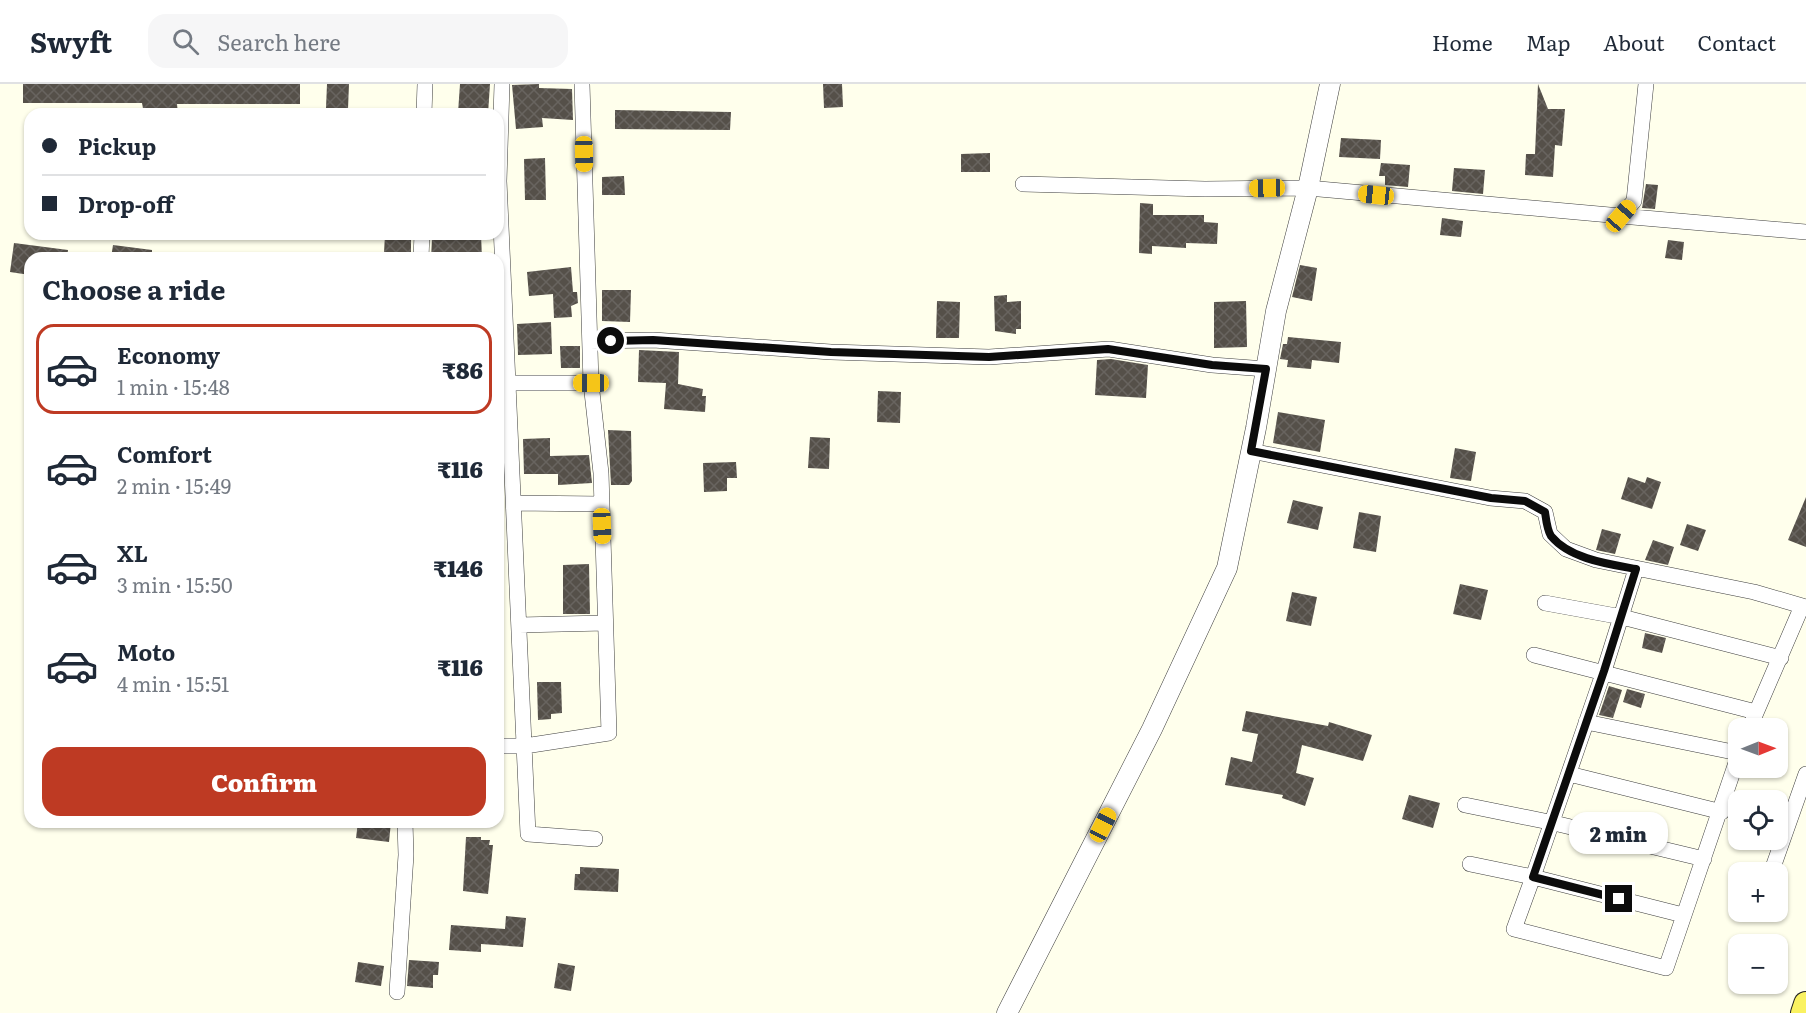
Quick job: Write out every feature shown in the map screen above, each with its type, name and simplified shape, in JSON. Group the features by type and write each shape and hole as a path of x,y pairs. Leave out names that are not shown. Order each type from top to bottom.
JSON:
{"main road":[{"path":"1803,1013 1806,1004"}],"street":[{"path":"424,108 425,84"},
{"path":"502,84 502,108"},
{"path":"504,746 525,746 609,733 601,504 591,383 582,84"},
{"path":"1007,1013 1152,729 1227,568 1276,311 1308,188 1330,84"},
{"path":"1621,216 1634,201 1646,84"},
{"path":"1023,184 1205,189 1308,188 1806,231"},
{"path":"504,271 528,834 595,838"},
{"path":"590,341 653,340 831,352 989,357 1108,349 1212,365 1266,369"},
{"path":"509,383 591,383"},
{"path":"1251,451 1491,498 1525,501 1545,512 1550,534 1566,549 1596,560 1754,592 1804,607 1754,718"},
{"path":"514,503 601,504"},
{"path":"1636,569 1554,823 1514,929 1666,968 1683,915 1722,812 1732,778"},
{"path":"1545,603 1622,617 1781,658"},
{"path":"519,625 605,623"},
{"path":"1534,655 1604,671 1756,712"},
{"path":"1586,722 1728,753"},
{"path":"1569,774 1722,812"},
{"path":"1775,862 1806,774"},
{"path":"1465,805 1554,823 1704,859"},
{"path":"396,992 406,855 405,828"},
{"path":"1470,864 1533,877 1683,915"}],"building":[{"path":"23,84 300,84 300,104 177,104 177,108 143,108 142,103 23,103"},
{"path":"327,84 349,84 348,108 326,108"},
{"path":"460,84 490,84 488,108 458,108"},
{"path":"539,84 539,88 572,89 573,120 542,118 543,127 516,129 512,85"},
{"path":"823,84 842,84 843,107 824,108"},
{"path":"1538,84 1548,109 1565,109 1562,146 1555,145 1553,177 1525,175 1526,154 1535,154"},
{"path":"615,110 731,112 730,130 615,129"},
{"path":"1341,138 1381,140 1380,159 1339,157"},
{"path":"990,153 990,172 961,172 961,154"},
{"path":"545,158 546,200 525,200 524,159"},
{"path":"1381,163 1410,165 1408,187 1385,185 1385,176 1379,176"},
{"path":"1454,168 1485,170 1483,194 1452,191"},
{"path":"624,176 625,195 602,195 602,177"},
{"path":"1646,184 1658,185 1655,209 1642,208"},
{"path":"1140,203 1153,204 1153,215 1204,215 1204,222 1218,223 1217,244 1186,243 1186,248 1152,246 1152,254 1139,253"},
{"path":"1442,218 1463,221 1461,237 1440,235"},
{"path":"385,240 411,240 411,252 384,252"},
{"path":"432,240 481,240 482,252 431,252"},
{"path":"1668,240 1684,242 1682,260 1665,258"},
{"path":"14,243 68,250 68,252 24,252 24,274 10,272"},
{"path":"113,245 152,250 152,252 112,252"},
{"path":"1300,265 1317,268 1312,301 1292,297"},
{"path":"571,267 573,292 577,292 578,303 571,306 572,317 554,318 553,294 529,296 527,272"},
{"path":"602,290 631,290 630,322 602,321"},
{"path":"1007,295 1007,302 1021,301 1021,329 1016,329 1016,334 995,331 994,296"},
{"path":"937,301 960,302 959,338 936,338"},
{"path":"1246,301 1247,347 1214,348 1214,302"},
{"path":"551,322 552,354 518,355 517,324"},
{"path":"1288,337 1341,342 1339,363 1312,360 1311,369 1287,367 1288,360 1280,359 1283,344 1287,344"},
{"path":"560,346 580,346 580,368 561,368"},
{"path":"639,350 679,352 678,384 703,389 702,396 706,396 705,412 664,409 666,383 638,382"},
{"path":"1111,359 1148,365 1146,398 1095,395 1097,360"},
{"path":"878,391 901,392 900,423 877,422"},
{"path":"1278,412 1325,420 1320,452 1273,443"},
{"path":"608,430 631,431 632,481 629,485 611,485"},
{"path":"810,437 830,438 829,469 808,468"},
{"path":"550,438 550,456 589,455 592,483 558,485 558,474 524,474 523,439"},
{"path":"1455,448 1476,452 1471,481 1450,478"},
{"path":"736,462 737,478 727,478 727,491 704,492 703,463"},
{"path":"1628,477 1645,483 1647,477 1661,482 1652,509 1621,499"},
{"path":"1806,497 1806,547 1788,540"},
{"path":"1293,500 1323,507 1318,530 1287,523"},
{"path":"1359,512 1381,516 1376,552 1353,548"},
{"path":"1687,524 1706,530 1698,551 1680,545"},
{"path":"1602,529 1621,534 1615,554 1596,550"},
{"path":"1653,540 1674,547 1668,565 1645,560"},
{"path":"589,564 590,614 563,614 563,565"},
{"path":"1460,584 1488,590 1481,620 1453,614"},
{"path":"1292,592 1317,597 1311,626 1286,621"},
{"path":"1645,633 1666,638 1662,653 1642,648"},
{"path":"537,682 561,682 562,713 551,714 551,719 538,720"},
{"path":"1609,686 1622,690 1613,718 1599,715"},
{"path":"1627,689 1645,694 1641,708 1623,702"},
{"path":"1246,711 1328,726 1329,722 1372,735 1363,761 1302,745 1296,773 1314,778 1305,806 1282,798 1283,795 1225,785 1231,757 1252,762 1258,734 1242,731"},
{"path":"1409,795 1440,803 1433,828 1402,819"},
{"path":"357,828 390,828 389,842 356,838"},
{"path":"466,837 481,837 481,840 490,840 489,845 493,845 488,894 463,891"},
{"path":"580,867 619,869 618,892 574,890 575,874 580,874"},
{"path":"506,916 526,918 523,947 481,944 481,952 449,950 451,925 505,929"},
{"path":"409,960 439,962 438,975 433,975 433,988 407,986"},
{"path":"358,962 384,966 381,986 355,982"},
{"path":"558,963 575,966 571,991 554,988"}],"route":[{"path":"611,341 653,340 831,352 989,357 1108,349 1153,354 1212,365 1266,369 1251,451 1491,498 1525,501 1545,512 1550,534 1566,549 1596,560 1636,569 1554,823 1533,877 1619,899"}]}
